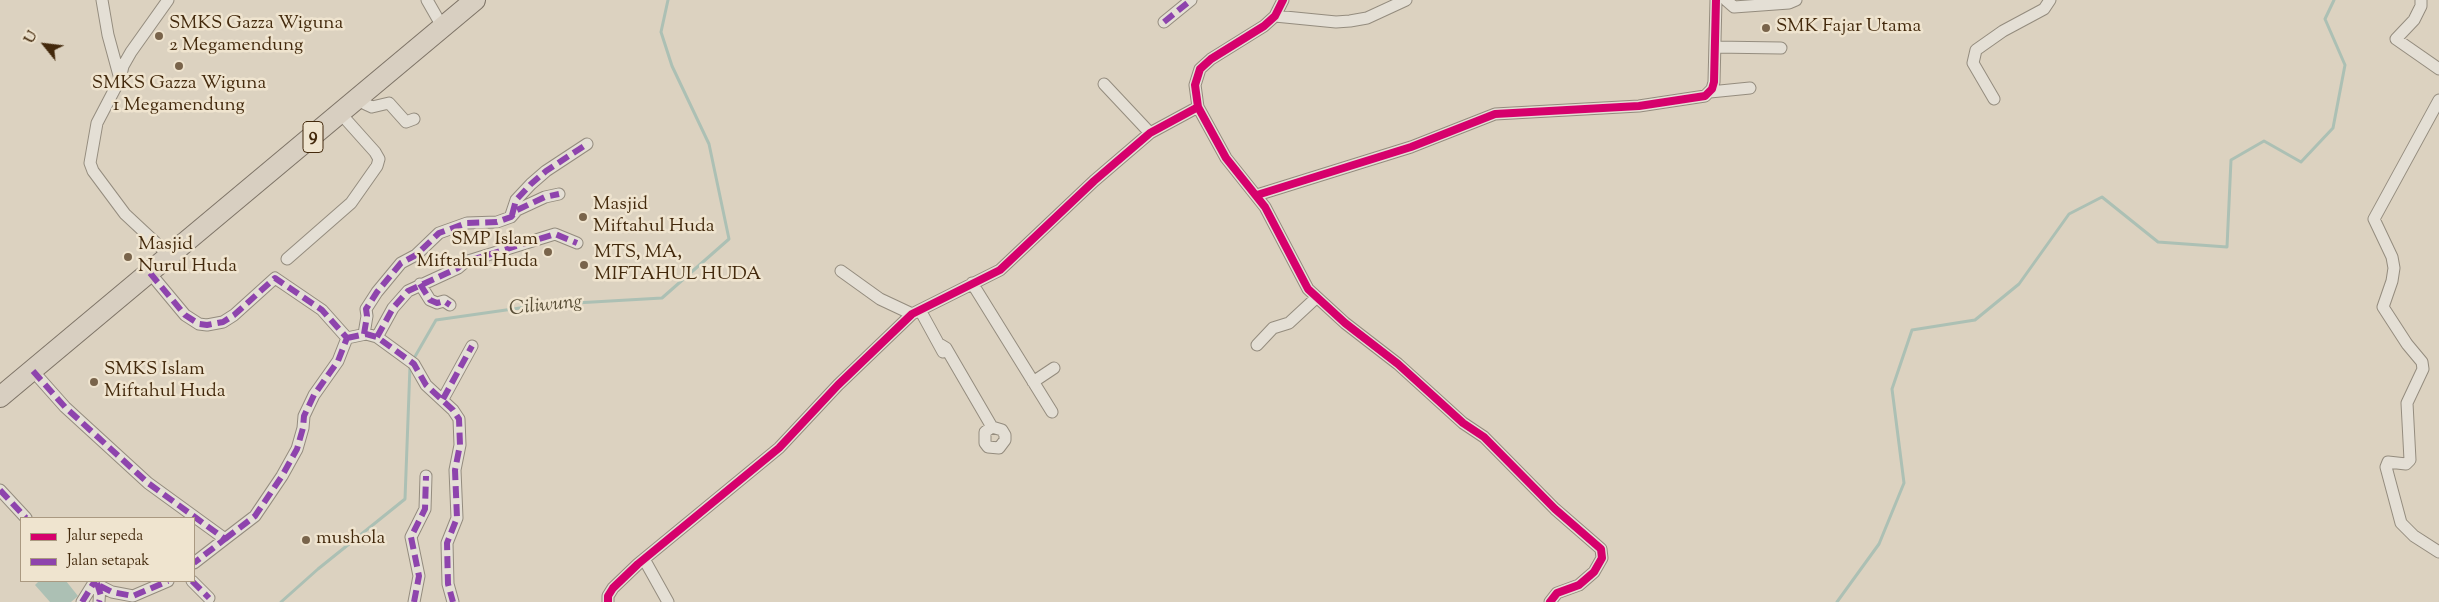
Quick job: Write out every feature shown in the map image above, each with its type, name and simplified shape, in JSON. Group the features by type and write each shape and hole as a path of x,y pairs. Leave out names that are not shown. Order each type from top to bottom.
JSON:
{"highway":[{"name":"9","path":"0,397 341,114 475,0"}],"street":[{"path":"102,0 108,35 120,79"},
{"path":"168,0 128,56 120,79 95,130 90,163 93,171 125,214 170,256"},
{"path":"427,0 443,28"},
{"path":"1164,22 1191,0"},
{"path":"1283,0 1275,16 1254,34 1212,59 1200,69 1195,85 1198,107 1226,158 1257,195 1297,273 1316,298 1393,360 1463,423 1484,437 1555,510 1600,547 1602,558 1594,572 1580,585 1557,593 1550,602"},
{"path":"1275,16 1336,22 1350,21 1367,18 1406,0"},
{"path":"1710,92 1714,82 1716,0"},
{"path":"1726,0 1734,7 1789,3 1796,0"},
{"path":"1994,98 1973,63 1976,50 2003,31 2044,9 2050,0"},
{"path":"2421,0 2421,6 2414,20 2396,38 2439,69"},
{"path":"1715,47 1781,48"},
{"path":"1104,84 1150,134"},
{"path":"1257,195 1411,146 1488,115 1511,112 1639,106 1697,97 1710,92 1750,88"},
{"path":"357,100 372,107 389,103 406,122 414,119"},
{"path":"2439,100 2374,219 2392,258 2394,268 2392,281 2383,307 2402,337 2422,362 2423,369 2407,403 2410,460 2406,464 2388,462 2386,467 2402,523 2414,536 2439,552"},
{"path":"608,602 608,596 613,588 644,559 779,448 838,385 916,312 1000,270 1094,181 1150,134 1198,107"},
{"path":"287,259 351,203 377,166 379,159 341,114"},
{"path":"511,217 516,200 531,184 546,171 587,144"},
{"path":"364,334 367,316 366,309 377,292 401,263 416,255 439,233 467,223 497,222 511,217 517,210 544,196 560,194"},
{"path":"377,337 400,299 420,284 458,268 465,262 555,234 577,243"},
{"path":"841,271 880,299 916,312 941,345 942,350 990,428"},
{"path":"150,273 185,315 199,324 223,322 275,278 322,310 347,338"},
{"path":"972,283 1052,412"},
{"path":"420,284 430,300 437,303 444,300 450,305"},
{"path":"1257,345 1273,328 1289,323 1316,298"},
{"path":"347,338 364,334 377,337 414,364 426,385 443,400 459,419 460,430 455,470 457,518 447,543 448,584 453,602"},
{"path":"195,563 255,516 282,476 297,450 307,409 314,395 338,361 347,338"},
{"path":"443,400 472,346"},
{"path":"1033,382 1054,368"},
{"path":"33,371 64,407 148,483 195,517"},
{"path":"414,602 419,576 411,537 425,509 426,476"},
{"path":"0,490 25,517"},
{"path":"195,517 225,539"},
{"path":"644,559 668,602"},
{"path":"97,583 112,592 133,596 166,582"},
{"path":"193,582 208,598"},
{"path":"82,602 97,583"},
{"path":"97,583 100,602"}],"shaded area":[{"path":"38,582 67,582 78,596 71,602 50,602 35,585"}],"waterway":[{"name":"Ciliwung","path":"413,360 436,320 541,305 662,298 729,239 709,144 672,66 661,32 668,0"},
{"path":"1837,602 1879,544 1904,483 1892,389 1912,330 1975,320 2019,284 2069,214 2102,197 2158,242 2227,247 2231,160 2264,141 2301,162 2333,128 2345,65 2325,19 2334,0"},
{"name":"Ciliwung","path":"281,602 318,569 405,499 410,366"}],"marked path":[{"path":"1164,22 1191,0"},
{"path":"512,215 516,200 531,184 546,171 587,144"},
{"path":"364,334 367,316 366,309 377,292 401,263 416,255 439,233 467,223 497,222 511,217 517,210 545,197 559,194"},
{"path":"377,337 393,308 408,291 458,268 465,262 555,234 577,243"},
{"path":"150,273 185,315 199,324 207,325 223,322 234,315 275,278 322,310 347,338"},
{"path":"420,284 430,300 437,303 444,301 450,305"},
{"path":"347,338 366,334 377,337 414,364 426,385 453,410 459,419 460,445 455,470 457,518 447,543 448,584 453,602"},
{"path":"225,539 255,516 282,476 297,449 303,428 304,416 314,395 338,361 347,338"},
{"path":"443,399 472,346"},
{"path":"33,371 65,407 148,483 195,517"},
{"path":"414,602 419,576 411,537 425,509 426,476"},
{"path":"0,490 25,517"},
{"path":"195,517 225,539 195,562"},
{"path":"82,602 94,582"},
{"path":"100,586 112,592 133,596 166,582"},
{"path":"193,582 209,598"},
{"path":"97,583 101,596 99,602"}],"cycle path":[{"path":"1283,0 1275,16 1264,26 1211,59 1200,69 1195,85 1198,107 1226,158 1265,207 1308,289 1345,323 1398,364 1463,423 1484,437 1555,509 1601,549 1602,558 1594,572 1579,585 1557,593 1550,602"},
{"path":"1257,195 1411,147 1495,114 1639,106 1705,96 1712,89 1714,82 1716,0"},
{"path":"608,602 608,596 613,588 638,564 779,448 838,385 912,314 1000,270 1094,181 1150,133 1198,107"}],"place":[{"name":"SMK Fajar Utama","path":"1766,28"},
{"name":"SMKS Gazza Wiguna 2 Megamendung","path":"159,36"},
{"name":"SMKS Gazza Wiguna 1 Megamendung","path":"179,66"},
{"name":"Masjid Miftahul Huda","path":"583,217"},
{"name":"SMP Islam Miftahul Huda","path":"548,252"},
{"name":"Masjid Nurul Huda","path":"128,257"},
{"name":"MTS, MA, MIFTAHUL HUDA","path":"584,265"},
{"name":"SMKS Islam Miftahul Huda","path":"94,382"},
{"name":"mushola","path":"306,540"}]}
